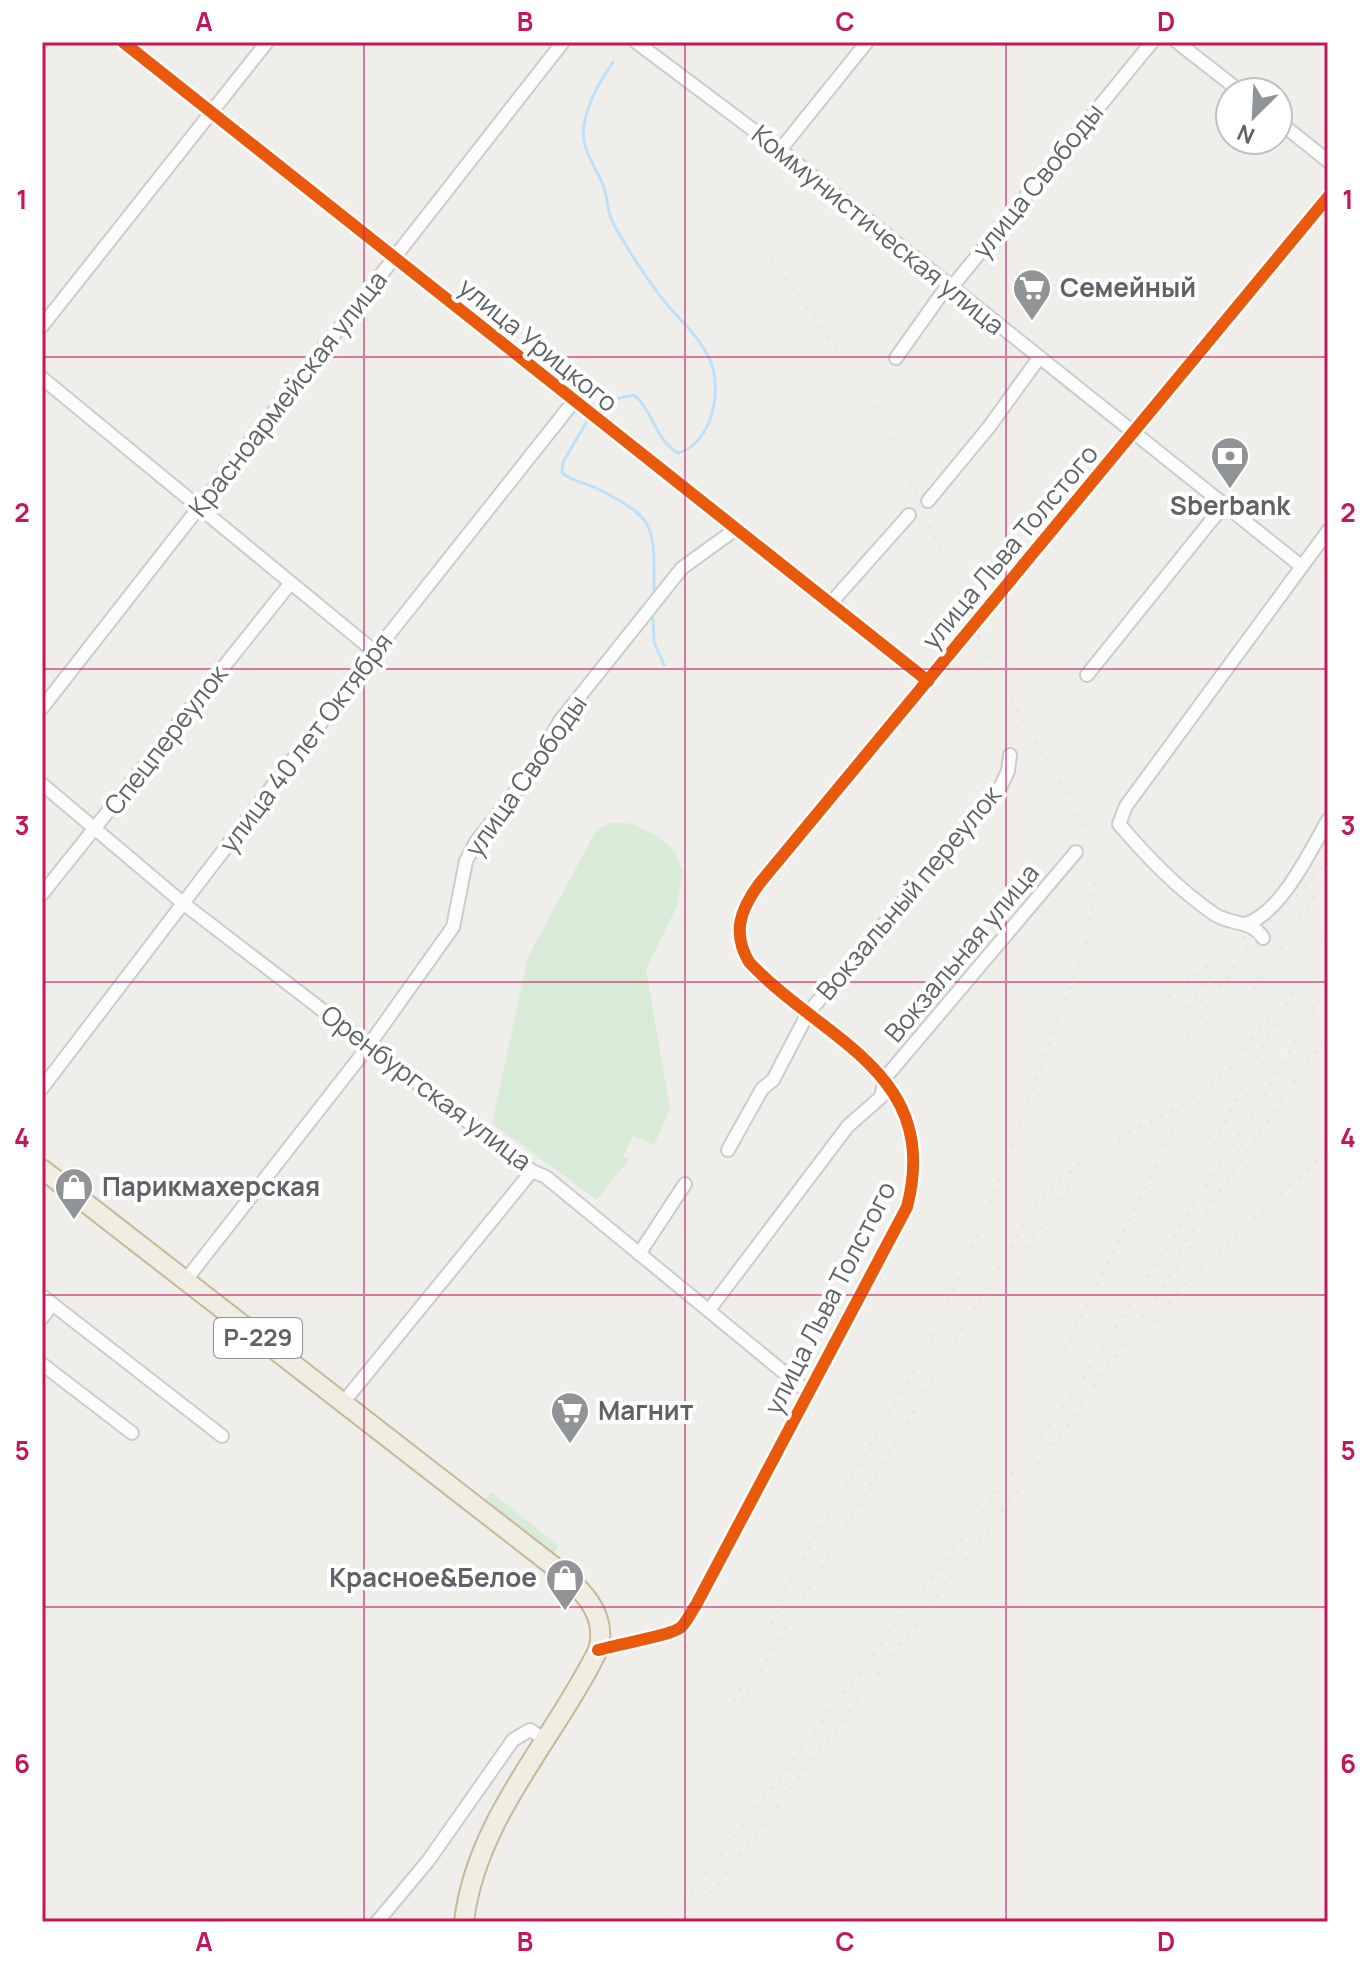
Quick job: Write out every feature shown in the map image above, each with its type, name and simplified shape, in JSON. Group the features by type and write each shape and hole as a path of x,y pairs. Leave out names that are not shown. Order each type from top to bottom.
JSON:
{"highway":[{"name":"Р-229","path":"42,1169 552,1565 594,1608 601,1627 598,1650"},
{"path":"464,1922 476,1870 500,1813 598,1650"}],"street":[{"name":"улица Урицкого","path":"123,42 928,681"},
{"path":"42,326 267,42"},
{"name":"Красноармейская улица","path":"42,708 563,42"},
{"name":"Коммунистическая улица","path":"636,42 780,150 1223,506"},
{"path":"780,150 867,42"},
{"name":"улица Свободы","path":"896,358 945,289 951,288 1152,42"},
{"path":"1177,42 1221,76"},
{"path":"1294,134 1328,161"},
{"name":"улица Льва Толстого","path":"598,1650 636,1638 665,1636 680,1629 696,1605 907,1207 914,1179 905,1114 885,1078 749,962 738,938 738,925 759,884 1328,197"},
{"path":"928,501 989,427 1039,358"},
{"path":"42,378 198,509 258,554 289,585 375,652"},
{"name":"улица 40 лет Октября","path":"42,1088 375,652 574,401"},
{"path":"1087,675 1223,506 1301,566"},
{"path":"830,604 909,515"},
{"name":"улица Свободы","path":"185,1281 453,927 466,861 476,842 531,772 560,721 682,568 736,529"},
{"path":"1263,938 1246,924 1218,917 1175,885 1119,824 1126,806 1328,531"},
{"name":"Спецпереулок","path":"42,894 189,706 289,585"},
{"name":"Вокзальный переулок","path":"728,1150 762,1089 773,1080 808,1013 1001,786 1008,771 1010,755"},
{"name":"Оренбургская улица","path":"42,784 184,904 532,1171 546,1177 809,1393"},
{"path":"1246,924 1270,906 1296,875 1328,820"},
{"name":"Вокзальная улица","path":"709,1310 848,1126 881,1097 885,1078 1076,852"},
{"path":"342,1404 532,1171"},
{"path":"639,1254 685,1184"},
{"path":"42,1318 47,1300 222,1436"},
{"path":"42,1364 132,1433"},
{"path":"377,1922 428,1861 513,1740 530,1730 543,1738"}],"green space":[{"path":"612,822 633,824 657,836 675,851 683,872 676,908 646,969 670,1109 654,1145 633,1136 623,1156 629,1159 597,1200 492,1123 528,957 596,831"},
{"path":"491,1492 559,1546 553,1554 485,1500"}],"waterway":[{"path":"598,411 611,400 634,395 646,409 664,441 678,453 690,448 699,439 712,414 715,400 714,372 705,350 664,301 616,229 603,185 585,147 588,110 613,62"},
{"path":"586,423 563,462 562,473 596,488 641,516 652,537 654,590"},
{"path":"653,619 654,642 664,665"}],"railway":[{"path":"771,259 863,384 899,455 973,625 1011,700 1076,811 1092,848 1095,886 1087,942 981,1228 933,1335"},
{"path":"1187,1038 1247,947 1328,862"},
{"path":"1248,999 1328,875"},
{"path":"1314,940 1328,913"},
{"path":"1205,1166 1251,1067 1328,930"},
{"path":"1159,1005 1249,933"},
{"path":"1175,1027 1217,965"},
{"path":"669,1922 1072,1395 1265,1094 1328,984"},
{"path":"742,1702 1032,1211 1055,1185 1093,1152 1183,1105 1231,1067 1271,1016"},
{"path":"1179,1251 1328,1033"},
{"path":"1065,1350 1163,1150 1174,1130 1198,1102"},
{"path":"1146,1331 1192,1275 1328,1151"},
{"path":"1026,1248 1074,1181"},
{"path":"689,1922 1064,1430 1192,1245"},
{"path":"758,1657 788,1584 939,1329"},
{"path":"728,1711 742,1686"}],"cycle path":[{"path":"123,42 928,681"},
{"path":"598,1650 667,1633 685,1622 907,1207 913,1161 907,1123 892,1091 869,1064 778,990 749,962 740,931 747,903 759,884 1328,197"}],"place":[{"name":"Семейный","path":"1032,322"},
{"name":"Sberbank","path":"1230,490"},
{"name":"Парикмахерская","path":"74,1221"},
{"name":"Магнит","path":"570,1445"},
{"name":"Красное&Белое","path":"565,1612"}]}
